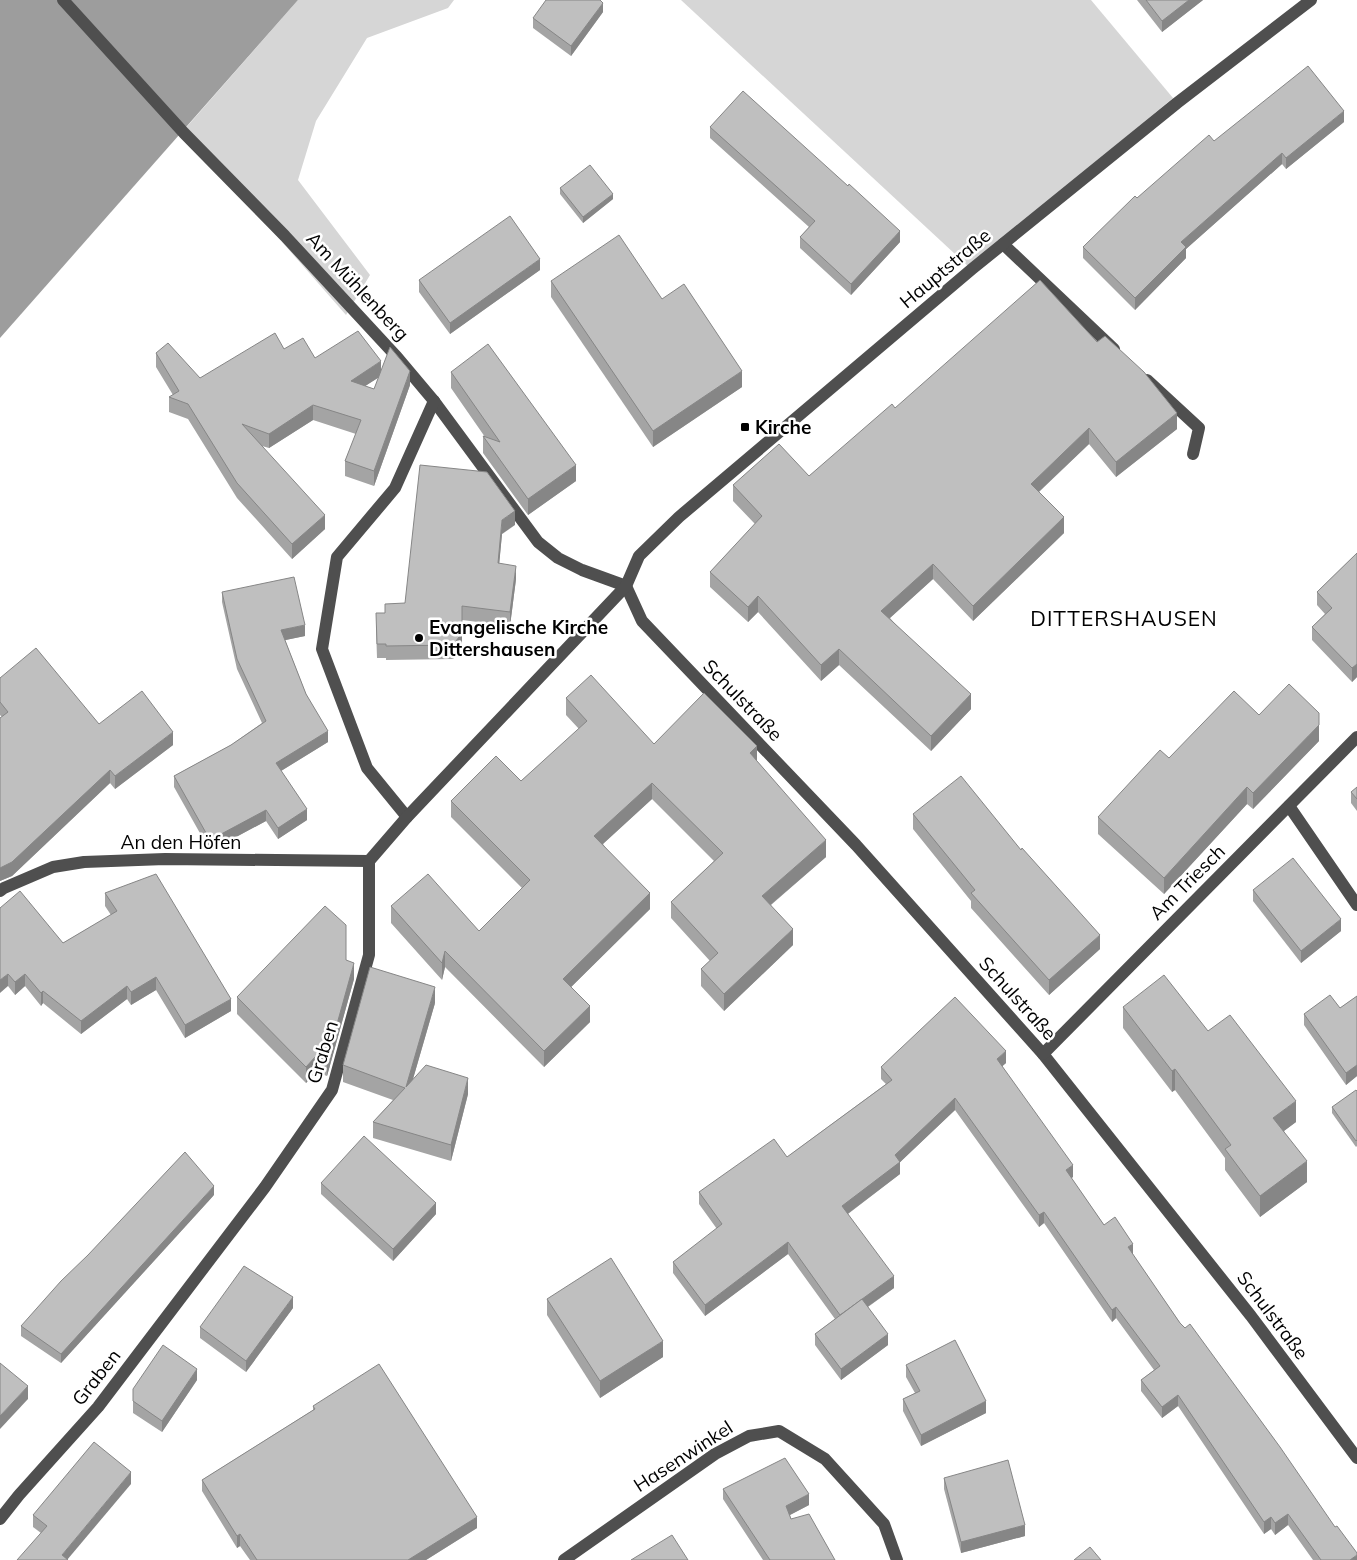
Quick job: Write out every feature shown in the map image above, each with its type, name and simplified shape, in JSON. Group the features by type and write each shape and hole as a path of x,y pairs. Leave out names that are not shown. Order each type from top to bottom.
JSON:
{"street":[{"name":"Am Mühlenberg","path":"63,0 184,133 368,324 434,401 538,542 558,558 582,570 626,586"},
{"name":"Hauptstraße","path":"626,586 639,556 679,517 1003,244 1177,103 1311,0"},
{"path":"1003,244 1126,360"},
{"path":"1141,374 1199,428 1193,454"},
{"path":"407,816 367,768 322,649 337,557 395,488 434,401"},
{"path":"368,861 407,816 626,586"},
{"name":"Schulstraße","path":"626,586 642,621 856,845 1043,1054 1251,1316 1357,1458"},
{"name":"Am Triesch","path":"1043,1054 1357,737"},
{"path":"1289,806 1357,905"},
{"name":"An den Höfen","path":"0,892 4,888 53,867 84,862 165,859 368,861"},
{"name":"Graben","path":"0,1519 19,1495 98,1407 265,1187 332,1090 368,955 368,861"},
{"name":"Hasenwinkel","path":"564,1560 715,1454 749,1436 779,1431 825,1459 832,1466 884,1524 897,1560"}],"shaded area":[{"path":"0,0 298,0 0,338"},
{"path":"298,0 454,0 448,8 367,38 316,121 298,180 370,275 346,315 184,130"},
{"path":"681,0 1091,0 1173,98 969,267"}],"building":[{"path":"546,0 600,0 603,3 571,46 533,18"},
{"path":"1146,0 1189,0 1162,21"},
{"path":"1308,66 1344,111 1286,158 1282,153 1181,242 1186,247 1135,298 1083,247 1135,196 1137,198 1209,135 1214,141"},
{"path":"743,91 900,231 851,284 800,237 815,221 710,127"},
{"path":"590,165 613,194 583,217 560,188"},
{"path":"510,216 540,259 450,323 419,280"},
{"path":"619,235 662,299 684,284 742,371 653,431 551,281"},
{"path":"1040,280 1097,342 1105,336 1144,372 1177,413 1116,462 1089,428 1031,484 1064,517 973,606 933,564 881,611 971,694 931,736 839,649 821,665 758,596 748,607 710,572 762,516 733,485 779,444 809,476 892,404 895,408"},
{"path":"358,331 381,361 351,381 374,389 390,347 410,371 374,471 345,461 361,420 313,405 269,434 242,424 325,515 292,544 237,483 188,404 169,397 179,391 156,353 168,343 200,378 275,333 284,349 303,338 315,358"},
{"path":"488,344 576,465 528,499 483,436 500,442 451,372"},
{"path":"420,465 487,472 515,511 502,520 498,563 516,566 510,612 462,606 462,633 453,645 386,646 386,644 377,644 376,613 385,613 385,604 405,603"},
{"path":"1357,553 1357,664 1352,668 1312,627 1332,608 1317,592"},
{"path":"294,577 305,625 281,630 306,694 328,731 276,763 307,809 278,828 266,810 210,840 174,776 231,745 266,721 237,659 222,592"},
{"path":"36,648 99,724 142,691 173,732 115,776 110,770 12,862 0,868 0,718 8,712 0,702 0,678"},
{"path":"591,675 654,744 704,693 757,746 750,753 826,840 762,896 793,929 724,994 701,969 718,953 671,902 723,853 652,783 594,836 650,893 563,979 590,1006 544,1051 445,951 442,963 391,906 428,874 479,931 530,880 451,801 496,756 521,781 587,721 566,698"},
{"path":"1289,684 1319,713 1319,725 1253,793 1247,787 1164,878 1098,817 1160,750 1169,758 1234,691 1259,715"},
{"path":"961,776 1021,850 1022,848 1100,935 1049,980 971,893 975,890 913,814"},
{"path":"1357,787 1357,799 1351,792"},
{"path":"1293,858 1341,919 1301,951 1253,890"},
{"path":"156,874 231,999 185,1025 156,977 131,992 127,986 81,1021 43,991 41,993 25,974 15,982 8,974 0,980 0,908 20,891 63,943 117,911 105,893"},
{"path":"325,906 346,925 346,960 354,963 327,1060 316,1056 306,1067 237,997"},
{"path":"370,967 435,987 406,1087 426,1065 468,1078 451,1145 373,1122 405,1088 343,1065"},
{"path":"1164,975 1208,1031 1230,1015 1296,1101 1273,1118 1307,1161 1260,1196 1225,1149 1231,1145 1175,1069 1172,1071 1123,1007"},
{"path":"1330,995 1340,1008 1357,996 1357,1065 1346,1073 1304,1014"},
{"path":"955,997 1006,1051 997,1059 1073,1165 1066,1170 1104,1225 1115,1217 1133,1244 1128,1247 1180,1323 1185,1328 1190,1324 1280,1447 1335,1527 1337,1526 1357,1553 1350,1560 1321,1560 1288,1514 1275,1523 1271,1517 1264,1522 1178,1395 1162,1407 1141,1380 1160,1366 1116,1307 1112,1310 1044,1212 1039,1215 955,1098 895,1155 900,1162 842,1206 894,1276 840,1315 788,1242 705,1305 673,1262 722,1224 699,1192 774,1139 787,1157 892,1080 881,1067"},
{"path":"1356,1090 1357,1140 1356,1141 1332,1107"},
{"path":"364,1136 436,1203 393,1249 321,1183"},
{"path":"185,1152 214,1186 61,1354 21,1326 61,1281"},
{"path":"611,1258 663,1341 600,1381 547,1299"},
{"path":"244,1266 293,1297 246,1361 200,1327"},
{"path":"862,1299 888,1334 841,1369 815,1334"},
{"path":"955,1340 986,1401 921,1435 903,1399 920,1391 906,1365"},
{"path":"163,1345 197,1369 162,1421 133,1401 133,1389"},
{"path":"0,1363 28,1386 0,1416"},
{"path":"379,1364 477,1517 408,1560 257,1560 240,1534 237,1536 202,1480 315,1409 313,1406"},
{"path":"94,1442 131,1472 62,1555 68,1560 17,1560 47,1526 33,1515"},
{"path":"785,1458 809,1494 786,1506 791,1519 809,1514 835,1560 770,1560 723,1489"},
{"path":"1008,1460 1025,1525 961,1542 944,1478"},
{"path":"672,1535 688,1560 631,1560"},
{"path":"1090,1547 1101,1560 1074,1560"}],"place":[{"name":"Kirche","path":"745,427"},
{"name":"Evangelische Kirche Dittershausen","path":"419,638"}],"district":[{"name":"DITTERSHAUSEN","path":"1124,618"}]}
